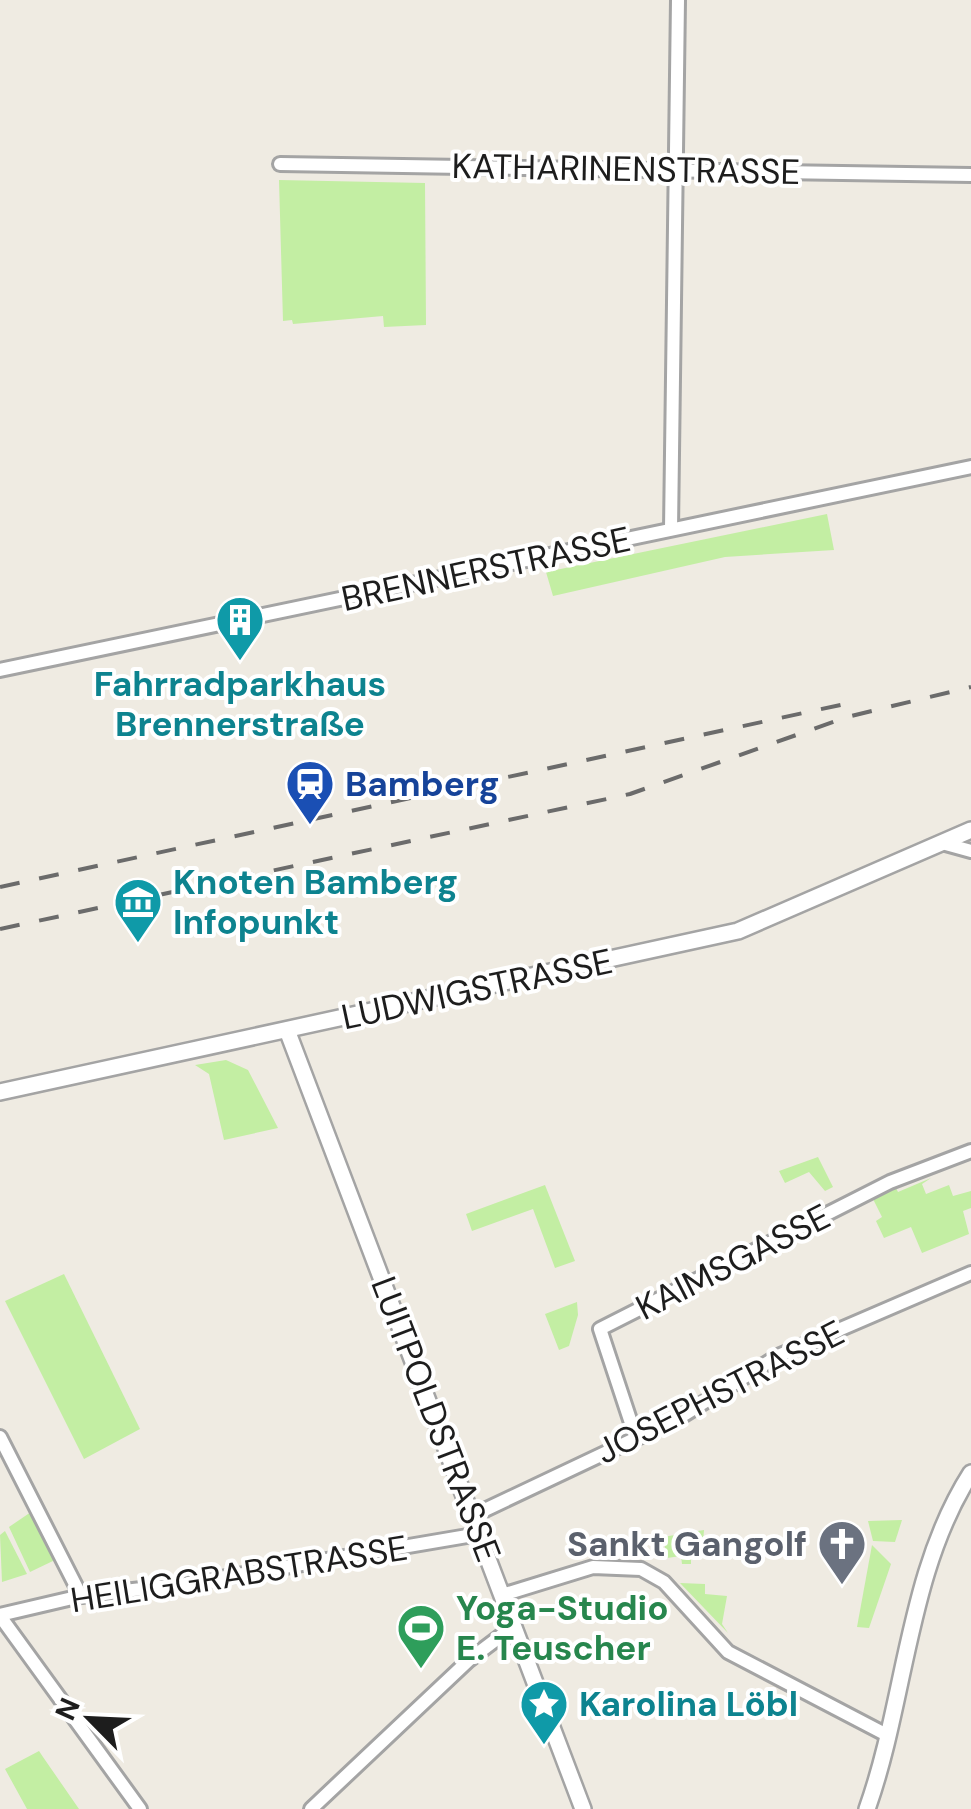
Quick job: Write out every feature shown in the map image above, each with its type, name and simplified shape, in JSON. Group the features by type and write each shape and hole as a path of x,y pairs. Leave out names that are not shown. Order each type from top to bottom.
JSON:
{"street":[{"path":"671,529 678,0"},
{"name":"KATHARINENSTRASSE","path":"280,164 971,175"},
{"name":"BRENNERSTRASSE","path":"0,670 971,467"},
{"name":"LUDWIGSTRASSE","path":"0,1092 738,931 971,830"},
{"path":"939,843 971,851"},
{"name":"LUITPOLDSTRASSE","path":"287,1030 583,1809"},
{"name":"KAIMSGASSE","path":"636,1438 600,1329 890,1182 971,1151"},
{"name":"JOSEPHSTRASSE","path":"472,1516 697,1408 778,1356 971,1273"},
{"path":"0,1437 81,1596"},
{"path":"867,1809 912,1626 950,1508 971,1473"},
{"name":"HEILIGGRABSTRASSE","path":"0,1615 81,1596 185,1584 479,1534"},
{"path":"502,1595 607,1565 641,1570 664,1582 728,1652 885,1734"},
{"path":"0,1615 140,1809"},
{"path":"311,1809 483,1648 514,1626"}],"green space":[{"path":"279,180 425,183 426,325 384,327 383,316 293,324 292,320 283,321"},
{"path":"827,514 834,550 725,557 553,596 546,572"},
{"path":"226,1060 248,1070 278,1128 224,1140 209,1074 195,1065"},
{"path":"818,1157 833,1187 825,1191 809,1172 785,1183 779,1171"},
{"path":"931,1178 922,1184 926,1194 949,1185 953,1196 971,1191 971,1208 963,1211 969,1234 922,1253 911,1227 884,1238 876,1221 882,1217 871,1195 894,1184 898,1192"},
{"path":"545,1185 575,1261 555,1268 533,1209 472,1231 466,1214"},
{"path":"64,1274 140,1429 84,1459 5,1301"},
{"path":"577,1302 578,1315 569,1346 559,1350 545,1314"},
{"path":"31,1512 55,1560 30,1572 9,1527"},
{"path":"902,1520 895,1542 873,1541 868,1521"},
{"path":"704,1530 703,1543 691,1544 691,1564 682,1564 681,1556 667,1558 663,1537"},
{"path":"5,1531 27,1574 2,1582 0,1535"},
{"path":"872,1545 891,1564 869,1628 857,1627"},
{"path":"680,1583 705,1584 705,1594 727,1596 722,1624 728,1633"},
{"path":"39,1751 79,1809 27,1809 5,1769"}],"railway":[{"path":"0,929 630,794 847,717 971,687"},
{"path":"0,887 854,702"}],"place":[{"name":"Fahrradparkhaus Brennerstraße","path":"240,662"},
{"name":"Bamberg","path":"310,826"},
{"name":"Knoten Bamberg Infopunkt","path":"138,944"},
{"name":"Sankt Gangolf","path":"842,1586"},
{"name":"Yoga-Studio E. Teuscher","path":"421,1670"},
{"name":"Karolina Löbl","path":"544,1746"}]}
